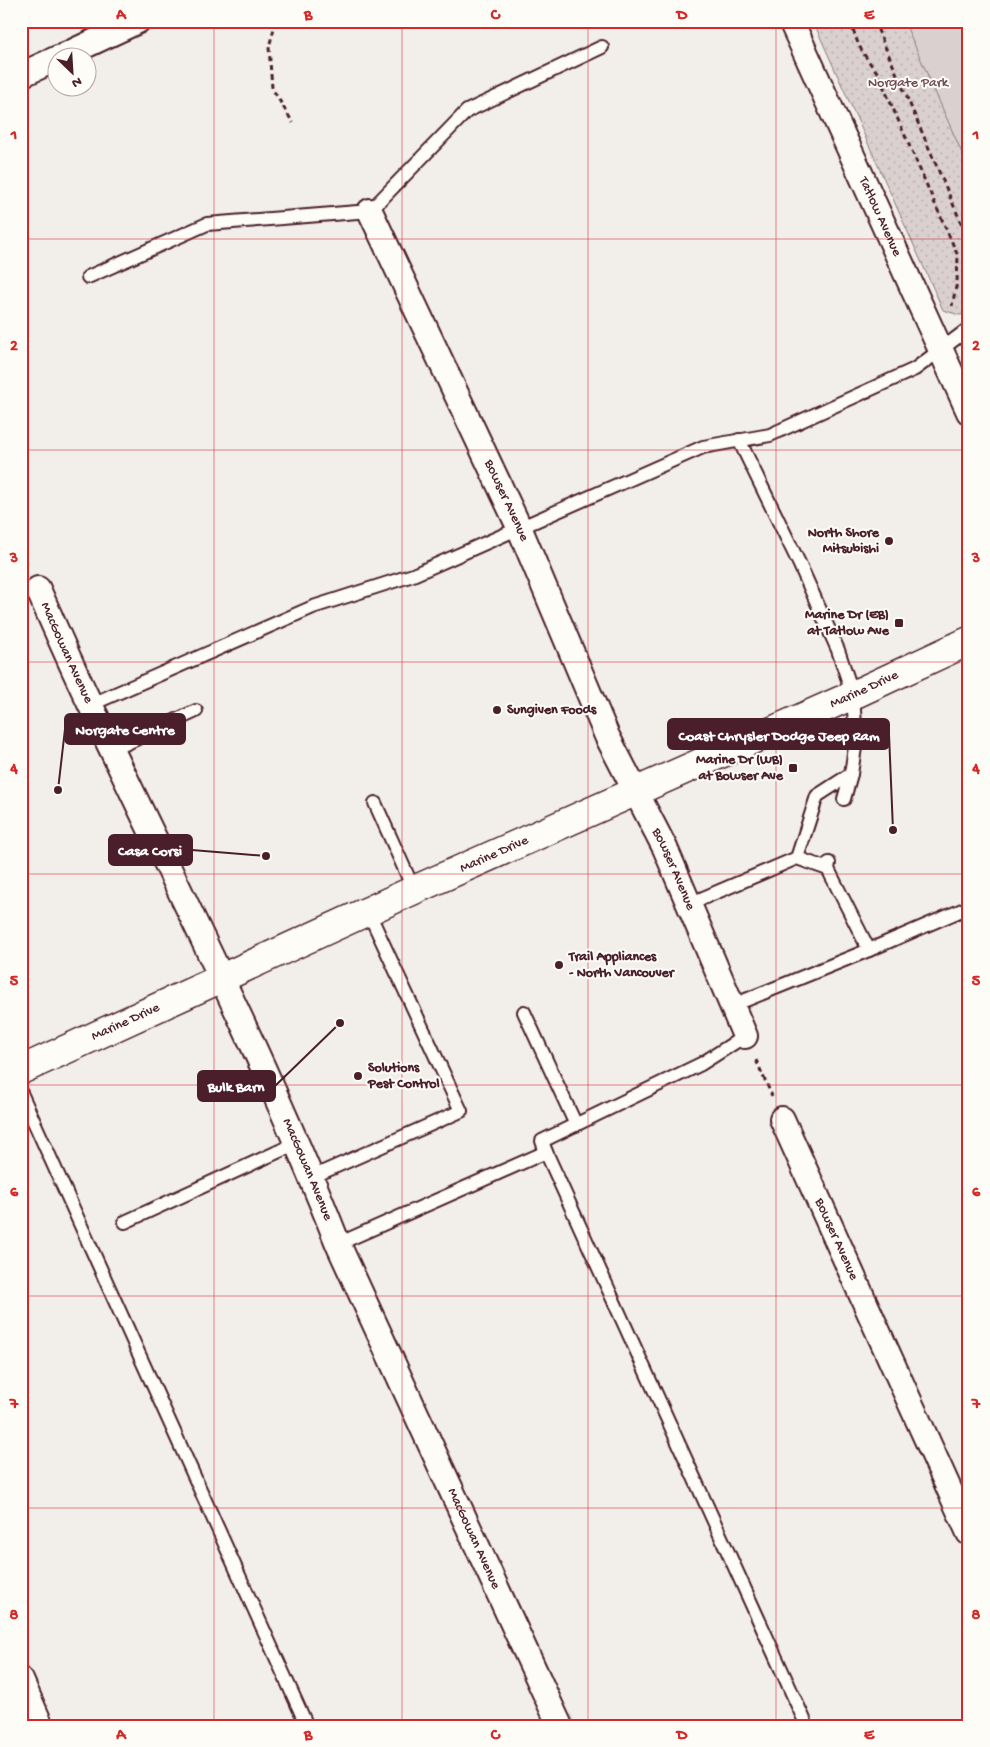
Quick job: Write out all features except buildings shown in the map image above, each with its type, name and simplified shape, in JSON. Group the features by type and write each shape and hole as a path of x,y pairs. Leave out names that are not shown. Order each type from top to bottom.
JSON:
{"main road":[{"name":"Marine Drive","path":"21,1070 414,890 853,695 969,641"}],"street":[{"path":"80,48 138,21"},
{"name":"Tatlow Avenue","path":"791,21 969,412"},
{"path":"21,75 48,63"},
{"name":"Bowser Avenue","path":"370,210 519,528 607,736 665,848 745,1036"},
{"name":"MacGowan Avenue","path":"30,592 112,750 221,978 297,1142 338,1244 560,1726"},
{"name":"Bowser Avenue","path":"782,1119 969,1533"},
{"path":"21,1680 41,1726"}],"lane":[{"path":"88,277 207,224 370,210 467,111 602,47"},
{"path":"90,706 313,607 413,575 703,447 770,434 915,369 969,330"},
{"path":"739,440 799,563 838,650 853,695 856,741 851,774 844,799"},
{"path":"112,750 196,712"},
{"path":"796,858 817,796 851,774"},
{"path":"375,803 414,890"},
{"path":"689,904 796,858 828,865 869,950"},
{"path":"731,1006 969,907"},
{"path":"312,1177 461,1111 368,911"},
{"path":"524,1012 576,1125"},
{"path":"745,1036 701,1064 542,1141 807,1726"},
{"path":"21,1093 307,1726"},
{"path":"125,1222 297,1142"},
{"path":"338,1244 546,1152"}],"path":[{"path":"276,21 269,47 272,88 293,123"},
{"path":"851,21 855,38 863,55 877,72 958,256 958,282 941,350"},
{"path":"874,21 969,241"},
{"path":"968,313 966,301 969,295"},
{"path":"745,1036 782,1119"}],"green space":[{"name":"Norgate Park","path":"813,21 969,21 969,314 959,315 943,310"},
{"path":"904,21 969,21 969,169"}],"place":[{"name":"North Shore Mitsubishi","path":"889,541"},
{"name":"Marine Dr (EB) at Tatlow Ave","path":"899,623"},
{"name":"Sungiven Foods","path":"497,710"},
{"name":"Marine Dr (WB) at Bowser Ave","path":"793,768"},
{"name":"Norgate Centre","path":"58,790"},
{"name":"Coast Chrysler Dodge Jeep Ram","path":"893,830"},
{"name":"Casa Corsi","path":"266,856"},
{"name":"Trail Appliances - North Vancouver","path":"559,965"},
{"name":"Bulk Barn","path":"340,1023"},
{"name":"Solutions Pest Control","path":"358,1076"}]}
